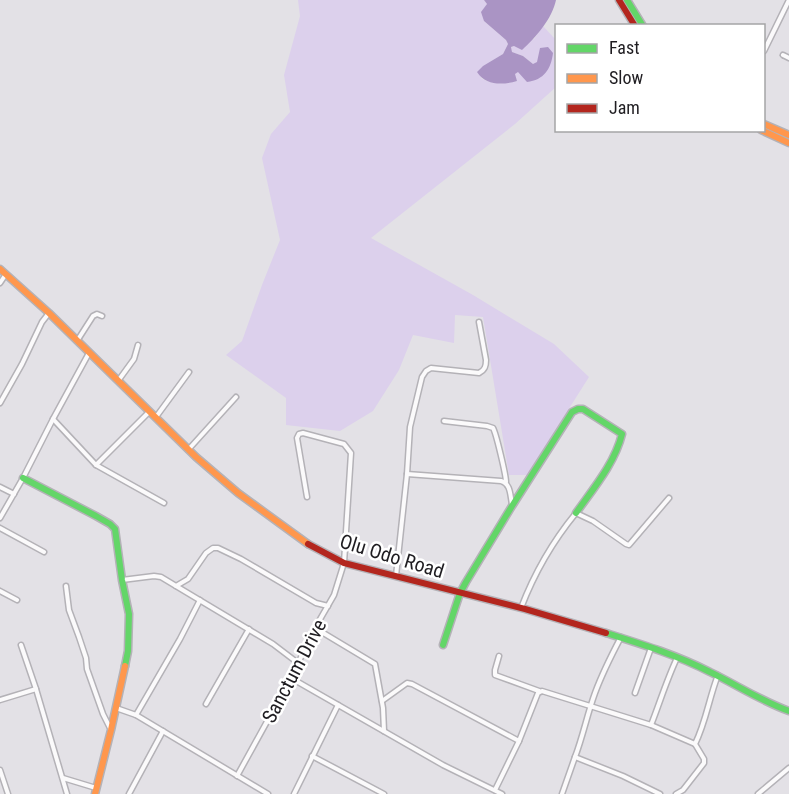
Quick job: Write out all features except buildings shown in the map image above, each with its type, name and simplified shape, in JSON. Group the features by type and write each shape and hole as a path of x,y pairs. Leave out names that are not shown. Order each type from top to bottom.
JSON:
{"street":[{"path":"619,0 634,24"},
{"path":"627,0 642,24"},
{"path":"765,49 789,0"},
{"path":"783,55 789,58"},
{"path":"765,124 789,135"},
{"path":"765,132 789,143"},
{"path":"0,283 3,271"},
{"name":"Olu Odo Road","path":"3,271 77,340 188,450 238,493 302,541 344,563 521,608 621,637 677,657 718,675 765,701 789,711"},
{"path":"0,403 42,322 49,313"},
{"path":"77,340 93,316 97,314 102,316"},
{"path":"396,576 410,427 422,376 431,368 479,373 483,371 486,367 486,360 479,322"},
{"path":"118,381 134,359 138,345"},
{"path":"0,518 89,353"},
{"path":"155,418 189,372"},
{"path":"188,450 236,397"},
{"path":"443,645 460,593 572,412 583,409 622,434 622,442 537,570 521,608"},
{"path":"96,465 149,412"},
{"path":"53,419 96,465 164,503"},
{"path":"444,421 493,428 512,506"},
{"name":"Sanctum Drive","path":"237,776 334,595 344,563 351,453 344,444 303,433 299,434 297,438 307,497"},
{"path":"407,474 506,483"},
{"path":"23,478 110,524 115,529 129,614 128,651 95,791 62,777"},
{"path":"0,487 14,494"},
{"path":"576,513 593,521 629,545 669,498"},
{"path":"0,528 44,552"},
{"path":"176,586 188,579 206,553 219,548 316,603 328,606"},
{"path":"122,580 161,577 273,644 298,663"},
{"path":"66,586 69,610 80,637 87,669 111,730"},
{"path":"0,591 17,600"},
{"path":"136,715 200,600"},
{"path":"315,628 375,664 382,701 384,731"},
{"path":"206,704 249,630"},
{"path":"561,794 584,735 594,694 621,637"},
{"path":"21,645 67,794"},
{"path":"635,693 651,648"},
{"path":"499,657 495,675 539,691 651,725 695,744 705,763 676,794"},
{"path":"651,725 677,657"},
{"path":"695,744 718,675"},
{"path":"291,678 443,765 502,794"},
{"path":"382,701 403,685 412,684 519,741"},
{"path":"0,700 36,689"},
{"path":"495,790 519,741 539,691"},
{"path":"294,794 338,705"},
{"path":"116,708 136,715 268,794"},
{"path":"129,794 163,731"},
{"path":"312,756 384,794"},
{"path":"575,757 660,794"},
{"path":"758,794 789,768"},
{"path":"0,770 8,794"}],"shaded area":[{"path":"298,0 484,0 487,4 484,21 508,44 503,54 484,66 481,78 494,83 517,81 514,73 533,64 523,56 512,52 511,47 534,39 543,26 555,39 555,88 515,124 371,238 473,295 554,344 589,377 527,475 509,475 483,317 455,315 454,343 413,335 399,370 373,411 340,431 286,425 286,398 226,355 242,341 280,240 262,158 271,134 290,112 284,75 300,16"},
{"path":"484,0 556,0 547,21 533,39 522,50 511,47 512,52 523,56 533,64 537,62 540,48 548,47 553,53 546,73 538,79 527,82 518,72 515,74 517,81 501,84 481,77 477,72 503,54 508,44 484,21 481,12 487,4"}],"traffic: fast":[{"path":"627,0 642,24"},
{"path":"443,645 460,593 466,582 572,412 583,409 622,434 609,465 576,513"},
{"path":"23,478 96,516 115,529 129,614 128,651 125,666"},
{"path":"606,633 685,660 789,711"}],"traffic: slow":[{"path":"765,124 789,135"},
{"path":"765,132 789,143"},
{"path":"0,269 49,313 196,457 238,493 308,544"},
{"path":"95,794 125,666"}],"traffic: jam":[{"path":"619,0 634,24"},
{"path":"308,544 344,563 525,609 606,633"}]}
